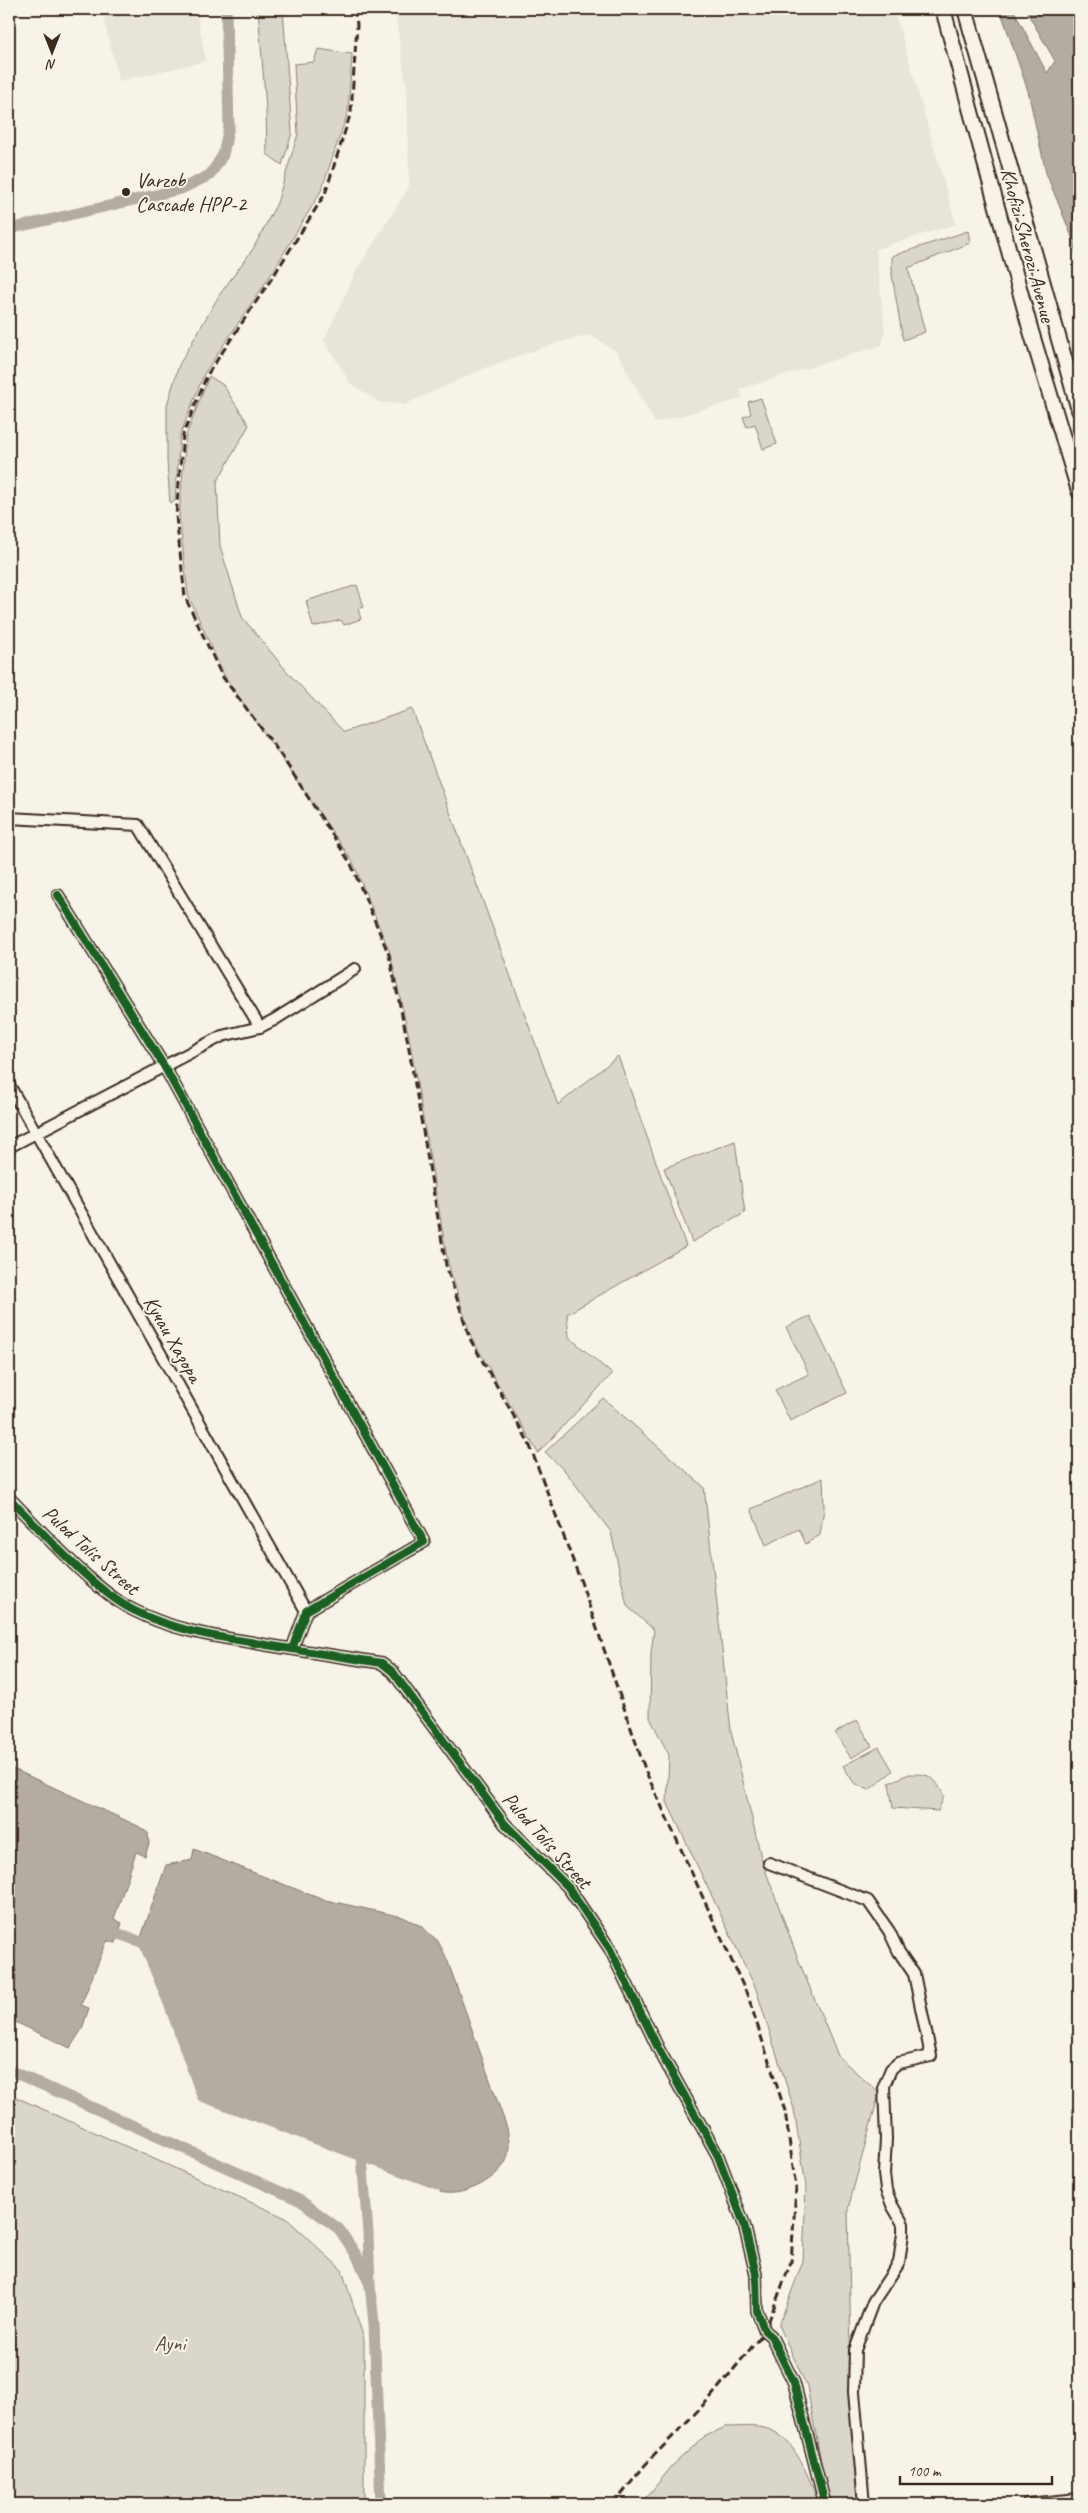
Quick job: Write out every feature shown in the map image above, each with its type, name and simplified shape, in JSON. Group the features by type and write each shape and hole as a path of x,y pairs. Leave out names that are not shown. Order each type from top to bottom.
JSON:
{"main road":[{"name":"Khofizi Sherozi Avenue","path":"943,9 1030,328 1079,491"},
{"name":"Khofizi Sherozi Avenue","path":"965,9 1079,410"}],"street":[{"path":"9,818 138,825 260,1027"},
{"path":"58,894 164,1066 424,1542 306,1611 292,1649"},
{"path":"9,1147 222,1036 260,1027 283,1016 355,969"},
{"name":"Кучаи Хазора","path":"9,1085 306,1611"},
{"name":"Pulod Tolis Street","path":"9,1498 89,1577 116,1600 132,1610 167,1625 200,1634 382,1663 393,1672 505,1824 568,1886 610,1948 659,2050 718,2156 744,2224 756,2274 757,2312 765,2331 770,2336 794,2383 825,2504"},
{"path":"770,1863 868,1902 889,1931 899,1952 914,1974 931,2056 898,2063 891,2069 884,2086 886,2139 884,2174 886,2190 903,2224 903,2233 899,2263 873,2302 855,2350 854,2392 864,2504"},
{"path":"1028,2504 1079,2499"}],"shaded area":[{"path":"135,9 196,9 206,61 119,81 103,16"},
{"path":"394,9 894,9 956,224 876,249 885,331 882,345 740,389 743,398 655,423 617,352 590,335 553,344 485,368 404,405 379,402 350,383 324,340 356,271 409,187 407,89"},
{"path":"1000,9 1013,9 1047,73 1055,61 1028,14 1028,9 1079,9 1079,265 1072,237 1046,173 1028,91"},
{"path":"9,1767 138,1826 148,1833 149,1844 145,1856 136,1852 114,1919 122,1923 116,1943 107,1941 81,2005 89,2008 82,2029 70,2048 9,2019"},
{"path":"194,1849 321,1899 403,1917 421,1926 438,1941 447,1959 507,2128 508,2154 500,2170 485,2182 467,2190 458,2193 440,2192 441,2183 204,2094 146,1940 141,1937 166,1865 192,1860"}],"green space":[{"path":"258,9 283,9 292,133 282,165 267,154 266,108"},
{"path":"318,49 352,54 348,112 321,191 272,273 204,374 180,435 175,501 170,503 167,461 167,405 179,365 220,294 253,249 277,203 298,134 294,64 314,62"},
{"path":"968,231 970,243 908,268 925,332 903,340 892,275 892,256"},
{"path":"209,376 223,385 249,425 217,482 220,546 242,617 290,675 344,732 412,709 558,1105 618,1056 686,1246 567,1314 569,1337 612,1374 538,1453 471,1337 448,1263 409,1037 390,953 353,862 224,675 188,595 179,515 186,436"},
{"path":"761,398 777,444 763,449 755,424 747,427 743,417 751,414 748,402"},
{"path":"357,585 364,607 358,609 361,619 344,625 341,620 313,627 306,601"},
{"path":"735,1141 745,1213 692,1242 664,1168"},
{"path":"810,1316 847,1393 790,1421 775,1390 809,1374 786,1327"},
{"path":"603,1398 704,1487 731,1731 762,1861 798,1959 838,2056 879,2093 848,2209 851,2349 860,2504 829,2504 807,2387 779,2325 803,2261 806,2186 794,2109 756,1989 667,1802 669,1755 650,1718 651,1653 654,1630 627,1606 611,1532 566,1472 545,1452"},
{"path":"823,1478 824,1508 820,1535 806,1544 799,1529 766,1545 751,1509"},
{"path":"857,1720 872,1746 851,1758 835,1733"},
{"path":"879,1747 893,1771 869,1790 854,1783 843,1766"},
{"path":"909,1774 927,1776 934,1780 944,1796 938,1811 893,1808 889,1783"},
{"name":"Ayni","path":"9,2094 286,2218 342,2270 364,2339 364,2504 9,2504"},
{"path":"725,2427 758,2427 778,2434 794,2450 800,2460 819,2504 641,2504 673,2465 704,2437"}],"waterway":[{"path":"9,229 181,189 210,175 223,155 229,126 226,9"},
{"path":"119,1934 144,1943 170,2006 202,2096 440,2185 456,2183"},
{"path":"9,2070 301,2201 339,2229 357,2256 370,2285 374,2324 381,2504"},
{"path":"362,2157 370,2283"}],"railway":[{"path":"355,9 357,25 351,112 325,194 274,275 207,375 183,435 176,516 185,597 222,676 279,752 351,864 389,955 407,1038 446,1265 470,1339 528,1441 581,1582 646,1772 749,1999 785,2111 796,2188 791,2262 765,2331 710,2398 645,2465 614,2504"}],"cycle path":[{"path":"58,895 164,1066 424,1542 306,1611 292,1649"},
{"path":"9,1498 84,1574 117,1601 147,1617 205,1634 382,1663 393,1672 505,1824 568,1887 610,1949 659,2050 718,2156 744,2224 756,2274 757,2311 765,2331 771,2336 794,2383 825,2504"}],"place":[{"name":"Varzob Cascade HPP-2","path":"126,192"}]}
